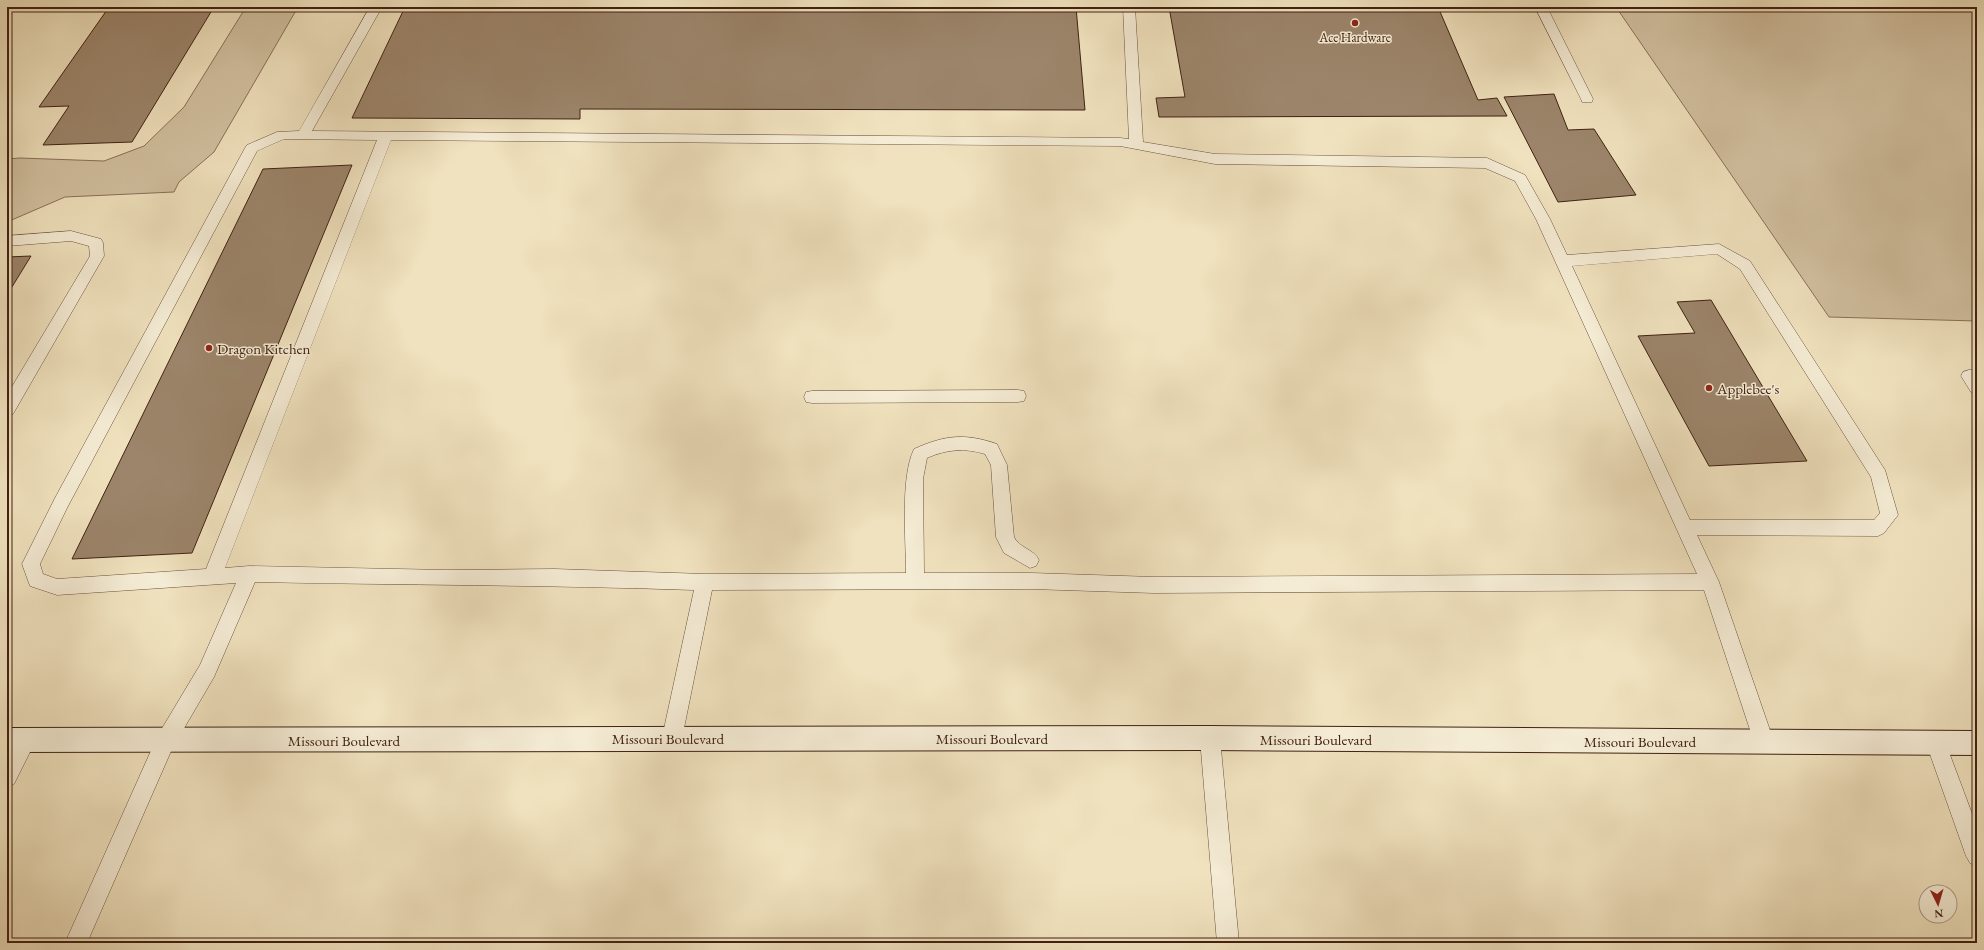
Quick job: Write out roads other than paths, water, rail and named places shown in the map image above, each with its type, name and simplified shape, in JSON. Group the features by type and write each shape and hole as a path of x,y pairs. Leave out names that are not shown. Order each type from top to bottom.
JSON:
{"main road":[{"name":"Missouri Boulevard","path":"16,740 165,742 672,738 1210,738 1977,743"}],"lane":[{"path":"303,135 376,7"},
{"path":"1129,7 1136,145"},
{"path":"1541,7 1588,99"},
{"path":"1710,582 1154,585 1031,581 705,582 554,577 446,578 249,574 57,587 36,580 31,564 61,503 252,148 282,135 1120,142 1215,159 1487,163 1520,178 1562,261 1710,582 1764,742"},
{"path":"212,577 386,135"},
{"path":"7,241 71,236 96,243 97,256 7,409"},
{"path":"1562,261 1718,249 1745,265 1879,475 1889,515 1878,528 1684,527"},
{"path":"1977,376 1969,376 1977,388"},
{"path":"812,397 1018,396"},
{"path":"915,581 914,479 920,454 939,445 960,442 991,449 999,465 1005,537 1010,548 1030,560"},
{"path":"76,943 165,742 207,671 249,574"},
{"path":"672,738 705,582"},
{"path":"1210,738 1228,943"},
{"path":"7,777 16,740"},
{"path":"1936,743 1977,856"}],"place":[{"name":"Ace Hardware","path":"1355,23"},
{"name":"Dragon Kitchen","path":"209,348"},
{"name":"Applebee's","path":"1709,388"}]}
